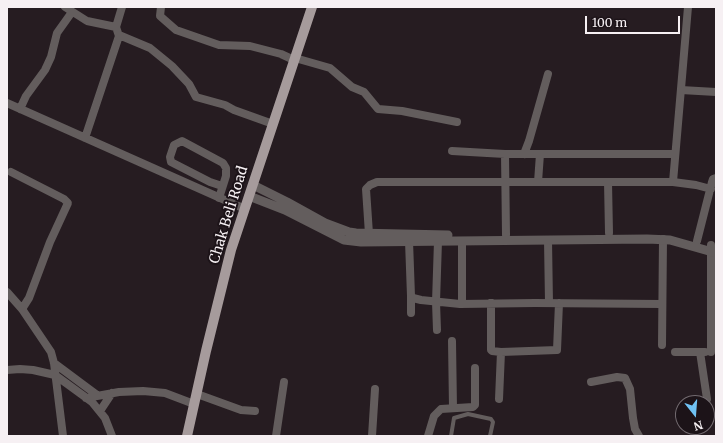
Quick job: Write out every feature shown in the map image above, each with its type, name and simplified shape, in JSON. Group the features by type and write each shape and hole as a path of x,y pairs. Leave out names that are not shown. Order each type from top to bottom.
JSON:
{"main road":[{"name":"Chak Beli Road","path":"187,436 231,250 312,7"}],"street":[{"path":"65,7 87,21 118,31 150,48 172,66 189,84 196,97 225,105 234,110 273,124"},
{"path":"85,138 120,38 118,31 122,7"},
{"path":"161,7 160,16 176,30 219,45 250,46 330,68 352,87 364,92 378,109 402,111 457,122"},
{"path":"673,182 688,7"},
{"path":"20,109 28,92 45,70 51,57 57,33 72,12"},
{"path":"524,154 548,74"},
{"path":"681,90 716,92"},
{"path":"7,103 245,209"},
{"path":"219,198 226,172 226,168 223,163 182,141 174,145 170,157 171,162 210,182 222,186"},
{"path":"452,151 505,154 675,154"},
{"path":"505,154 506,235"},
{"path":"538,182 540,154"},
{"path":"11,172 64,199 68,203 50,242 29,298 22,309"},
{"path":"697,241 713,179 716,178"},
{"path":"369,234 366,189 370,185 377,182 673,182 696,185 711,189"},
{"path":"608,182 609,233"},
{"path":"253,185 330,225 356,234 506,235 548,240 663,239 714,249"},
{"path":"249,196 285,210 344,240 361,242 462,241 609,233 663,234 697,241 714,249"},
{"path":"662,345 663,239"},
{"path":"548,240 549,303"},
{"path":"409,241 411,313"},
{"path":"437,330 436,302 438,241"},
{"path":"462,241 462,304"},
{"path":"675,352 714,352 714,249"},
{"path":"7,292 22,309 51,352 54,363 63,436"},
{"path":"411,296 421,300 462,304 662,304"},
{"path":"491,303 491,350 501,352 557,350 559,303"},
{"path":"452,341 453,408"},
{"path":"499,399 501,352"},
{"path":"700,352 706,395"},
{"path":"54,363 97,395"},
{"path":"428,436 434,416 441,409 473,407 475,405 475,368"},
{"path":"7,370 33,370 55,376 92,402 100,411 109,426 112,436"},
{"path":"63,382 67,379 68,374"},
{"path":"591,382 617,377 625,378 630,389 633,418 638,436"},
{"path":"71,387 71,381 76,379"},
{"path":"276,436 284,382"},
{"path":"372,436 375,390"},
{"path":"86,398 112,393 143,391 156,392 196,399 241,410 255,411"},
{"path":"100,411 112,393"}],"lane":[{"path":"451,436 454,418 468,414 491,419 493,422 490,436"}]}
